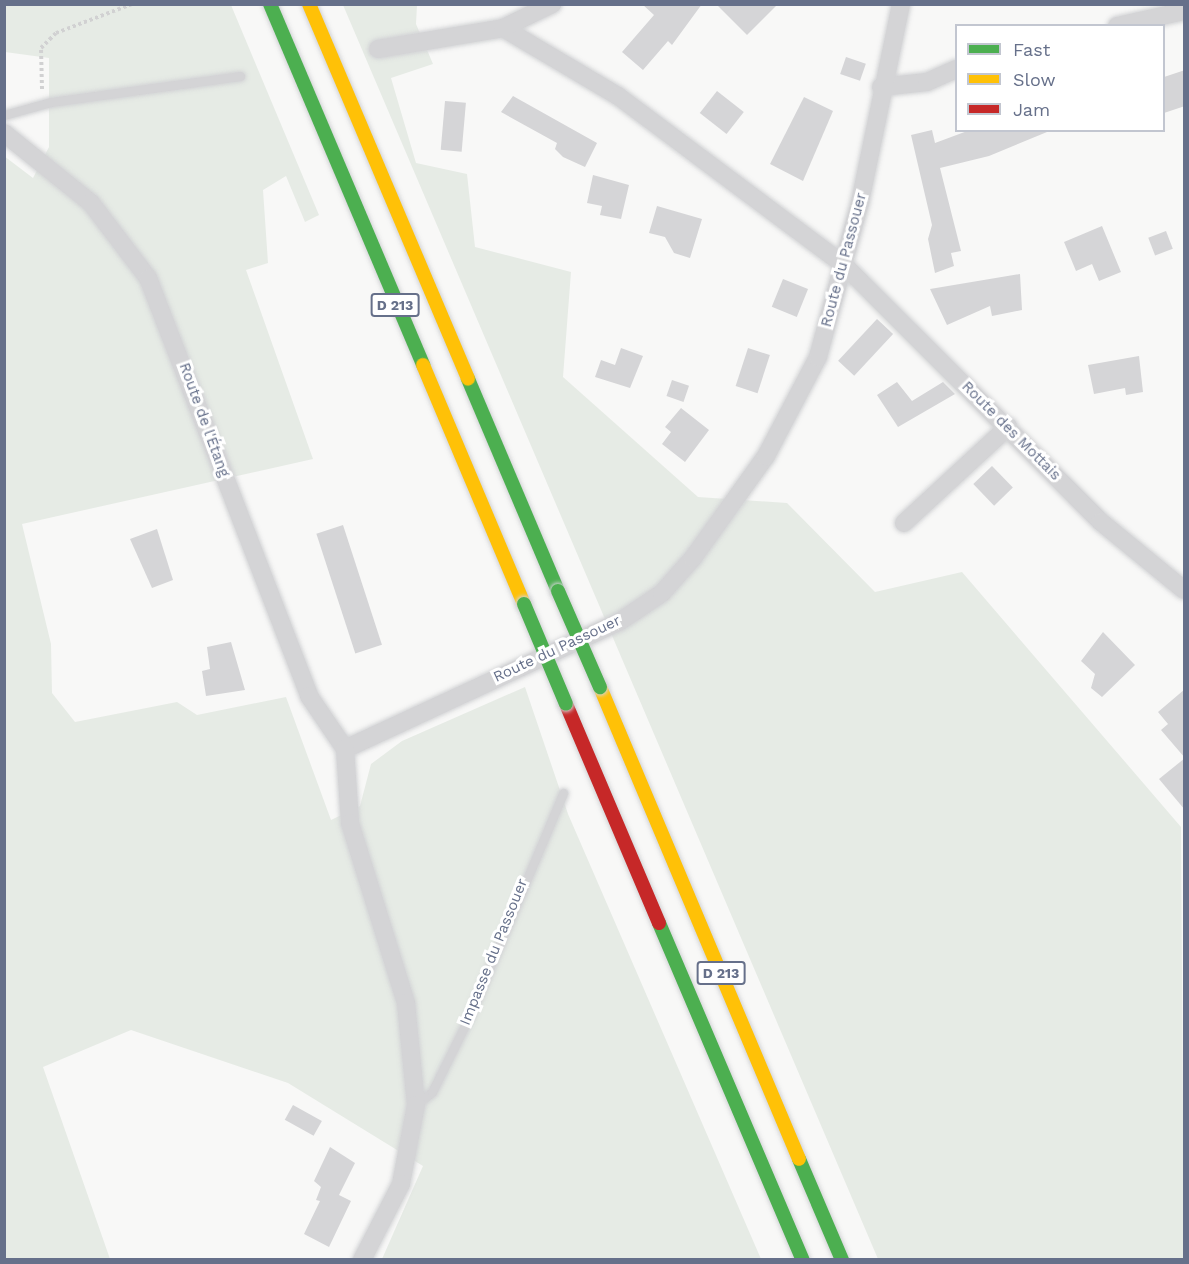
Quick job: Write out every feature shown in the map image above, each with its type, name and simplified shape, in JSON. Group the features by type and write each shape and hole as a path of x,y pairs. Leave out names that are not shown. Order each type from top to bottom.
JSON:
{"highway":[{"name":"D 213","path":"270,4 803,1260"},
{"name":"D 213","path":"309,4 842,1260"}],"street":[{"path":"378,49 503,28 552,4"},
{"name":"Route du Passouer","path":"345,748 619,622 662,593 766,456 818,357 844,265 881,87 901,4"},
{"path":"1126,24 1185,11"},
{"name":"Route des Mottais","path":"503,28 618,96 844,265 1101,522 1185,590"},
{"path":"881,87 927,82 955,70"},
{"name":"Route de l'Étang","path":"4,133 91,203 148,278 309,696 345,748"},
{"path":"904,523 1008,427"},
{"path":"345,748 350,823 406,1003 416,1105 401,1184 362,1260"}],"lane":[{"path":"4,115 51,102 240,76"},
{"name":"Impasse du Passouer","path":"416,1105 432,1092 469,1017 563,793"}],"path":[{"path":"51,102 39,85 41,48 56,33 132,4"}],"shaded area":[{"path":"4,5 231,5 319,215 305,222 286,176 263,190 268,263 246,270 313,459 22,524 51,644 52,693 75,722 177,702 197,715 286,697 331,820 360,806 371,764 402,741 525,687 568,814 761,1259 382,1259 423,1166 288,1083 131,1030 43,1067 110,1259 5,1259 4,156 33,178 49,147 49,58 5,52"},
{"path":"343,5 417,5 416,24 433,64 391,78 416,163 467,174 475,247 571,272 563,377 698,497 787,503 875,592 962,572 1181,827 1184,1259 878,1259"}],"building":[{"path":"642,4 702,4 672,45 668,41 643,70 622,52 654,15"},
{"path":"716,4 778,4 747,35"},
{"path":"846,57 866,64 860,81 840,74"},
{"path":"1185,70 1185,106 1165,113 1165,77"},
{"path":"717,91 744,112 727,134 700,113"},
{"path":"513,96 597,143 585,167 563,157 555,149 557,143 501,112"},
{"path":"804,97 833,111 803,181 770,164"},
{"path":"445,101 466,103 462,152 441,150"},
{"path":"932,130 935,143 965,132 1047,132 989,156 940,168 961,251 951,253 954,266 935,273 928,239 932,225 911,135"},
{"path":"593,175 629,185 621,219 600,215 602,206 587,203"},
{"path":"657,206 702,219 690,258 674,253 665,237 649,233"},
{"path":"1102,226 1121,272 1099,281 1092,264 1076,271 1064,242"},
{"path":"1166,231 1173,249 1155,256 1148,238"},
{"path":"1020,274 1022,310 992,316 990,306 947,325 930,289"},
{"path":"783,279 808,289 797,317 772,307"},
{"path":"877,319 893,334 854,376 838,361"},
{"path":"621,348 643,356 630,388 595,377 601,360 615,365"},
{"path":"748,348 770,355 758,393 736,386"},
{"path":"1139,356 1143,392 1126,395 1125,388 1094,394 1088,365"},
{"path":"672,380 689,386 683,402 666,396"},
{"path":"897,382 912,401 943,382 955,394 898,427 877,395"},
{"path":"681,408 709,430 685,462 662,444 671,432 665,427"},
{"path":"992,466 1013,488 994,506 973,484"},
{"path":"343,525 382,645 355,653 316,534"},
{"path":"157,529 173,580 152,588 130,539"},
{"path":"1103,632 1135,665 1102,697 1091,688 1095,674 1081,661"},
{"path":"231,642 245,690 206,696 202,671 210,669 207,647"},
{"path":"1185,689 1185,758 1161,730 1168,724 1158,712"},
{"path":"1185,758 1185,810 1159,779"},
{"path":"293,1105 322,1121 314,1136 285,1120"},
{"path":"330,1147 355,1163 339,1195 351,1201 329,1247 304,1234 320,1201 316,1200 321,1187 314,1181"}],"traffic: fast":[{"path":"270,4 423,365"},
{"path":"468,379 558,591"},
{"path":"558,591 600,687"},
{"path":"524,604 566,704"},
{"path":"659,923 803,1260"},
{"path":"799,1159 842,1260"}],"traffic: slow":[{"path":"309,4 468,379"},
{"path":"423,365 524,604"},
{"path":"600,687 799,1159"}],"traffic: jam":[{"path":"566,704 659,923"}]}
